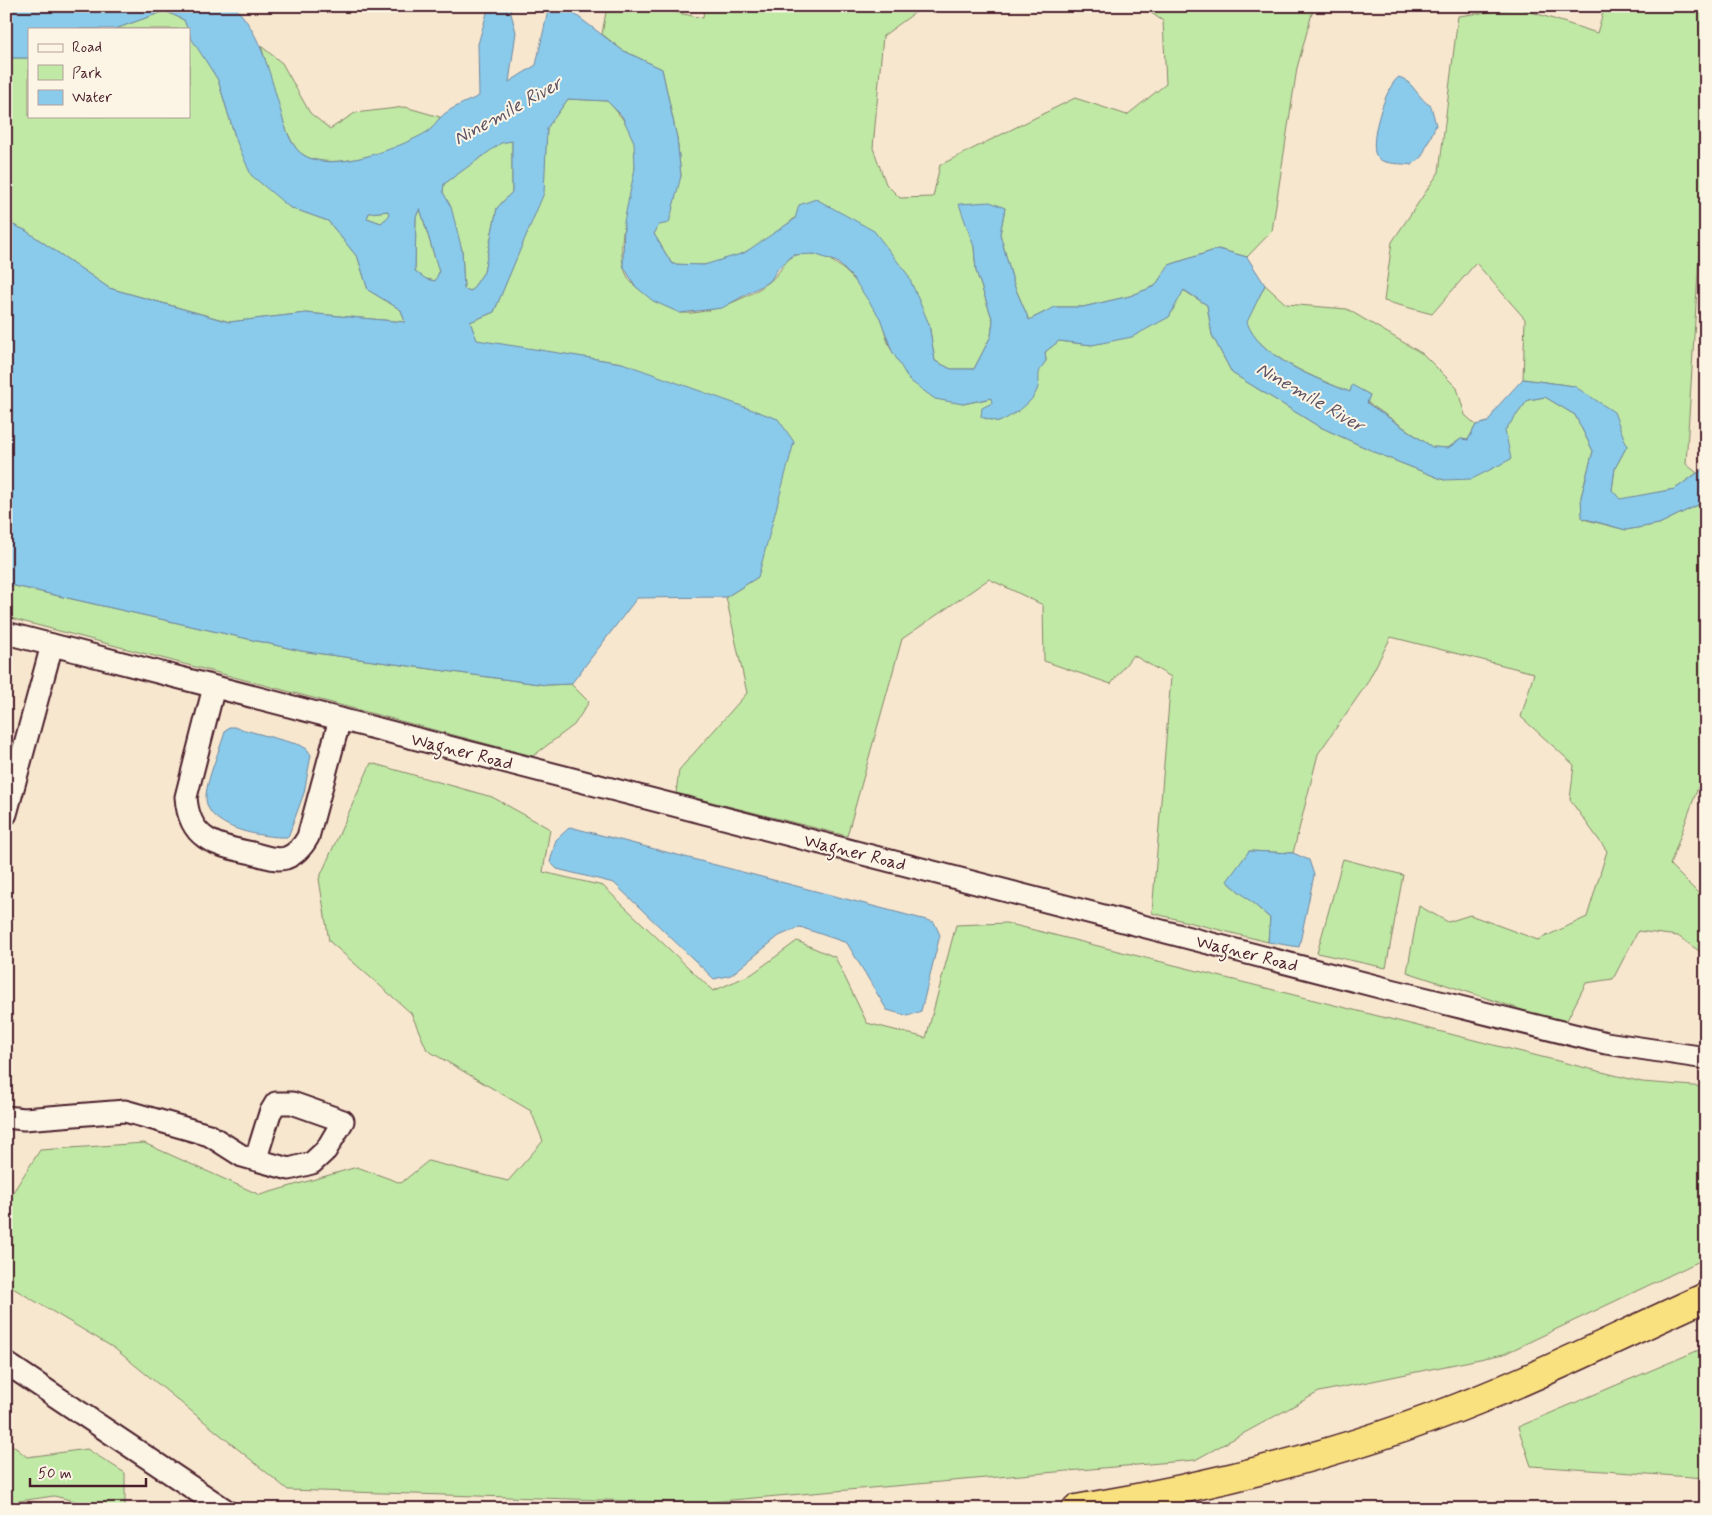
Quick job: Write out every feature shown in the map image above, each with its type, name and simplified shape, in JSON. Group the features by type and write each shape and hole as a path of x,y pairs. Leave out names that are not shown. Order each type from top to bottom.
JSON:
{"highway":[{"path":"1076,1509 1174,1491 1249,1473 1325,1453 1408,1426 1485,1397 1706,1297"}],"street":[{"name":"Wagner Road","path":"6,633 1391,990 1606,1043 1706,1058"},
{"path":"6,814 12,768 52,645"},
{"path":"214,687 186,798 187,812 194,826 204,838 216,845 274,858 285,858 302,848 308,837 340,719"},
{"path":"6,1116 24,1119 125,1111 209,1135 242,1156 256,1158"},
{"path":"6,1363 224,1509"}],"green space":[{"path":"607,6 644,6 703,18 704,6 924,6 883,36 873,148 886,184 900,198 933,197 940,165 1075,98 1127,115 1166,84 1163,21 1141,6 1314,6 1297,68 1272,231 1247,257 1218,249 1169,265 1155,286 1130,296 1083,307 1055,307 1029,320 1014,285 1000,234 1005,208 974,247 976,271 993,321 991,336 974,369 951,369 935,361 929,324 823,204 816,199 792,221 750,250 735,257 703,265 672,264 654,234 681,176 677,138 662,69 622,50 602,34"},
{"path":"1605,6 1706,6 1706,223 1700,241 1686,464 1697,473 1675,489 1620,500 1612,490 1615,468 1627,446 1574,386 1523,379 1525,319 1476,263 1432,314 1384,301 1392,242 1439,172 1458,16 1519,8 1597,33"},
{"path":"165,11 184,20 188,28 118,28"},
{"path":"190,34 218,80 236,140 289,207 328,221 358,258 368,290 401,310 405,322 306,313 230,322 109,288 25,230 6,222 6,58 28,58 28,118 190,118"},
{"path":"261,46 282,63 310,113 330,129 355,113 405,107 440,117 428,132 416,139 380,153 341,161 323,161 307,157 296,148 286,128"},
{"path":"568,99 607,101 626,124 634,141 636,157 622,237 622,257 626,273 636,287 678,312 692,313 704,311 728,304 751,294 775,277 791,258 797,255 814,254 824,257 844,270 863,290 876,310 889,345 900,359 963,404 992,398 993,403 981,417 999,422 1037,390 1038,370 1046,361 1045,352 1059,341 1092,345 1169,317 1183,290 1207,305 1212,335 1232,373 1318,426 1388,458 1444,480 1505,430 1528,400 1545,397 1575,415 1593,451 1581,497 1583,519 1626,530 1659,524 1706,501 1706,765 1670,865 1706,901 1706,956 1678,936 1638,931 1613,979 1586,983 1565,1024 1407,972 1419,906 1448,922 1470,915 1538,940 1587,917 1607,851 1570,800 1574,765 1521,717 1534,673 1391,637 1366,685 1318,754 1293,853 1249,851 1228,882 1270,918 1268,942 1152,913 1171,677 1133,655 1111,684 1044,661 1043,605 989,579 902,639 847,836 676,793 679,770 747,693 726,597 758,577 622,363 477,341 470,322 494,312 543,193 547,128"},
{"path":"512,141 512,192 497,208 484,272 471,291 464,289 462,250 443,192 444,184 501,142"},
{"path":"420,208 439,272 436,281 426,279 415,272 416,217"},
{"path":"388,211 390,216 381,223 367,218 369,213"},
{"path":"1265,285 1286,304 1347,309 1423,354 1457,388 1465,415 1476,425 1468,440 1461,439 1448,448 1432,447 1367,402 1370,395 1352,386 1350,392 1337,387 1306,373 1276,356 1253,335 1246,322"},
{"path":"6,584 301,651 546,685 571,684 589,702 574,725 533,756 6,617"},
{"path":"371,763 492,797 550,829 543,872 603,886 713,991 752,974 797,941 835,957 867,1023 926,1038 956,925 1006,923 1642,1082 1706,1087 1706,1258 1504,1354 1319,1392 1195,1460 697,1503 288,1490 114,1348 6,1284 6,1203 40,1150 144,1143 260,1195 357,1167 401,1183 428,1161 508,1181 543,1141 531,1111 427,1050 411,1013 329,941 319,879"},
{"path":"1343,859 1403,875 1386,968 1317,953"},
{"path":"1706,1347 1706,1478 1531,1466 1518,1427"},
{"path":"6,1440 27,1457 87,1449 125,1473 125,1509 107,1509 54,1496 6,1503"}],"water":[{"name":"Ninemile River","path":"6,6 234,6 250,27 261,49 270,73 286,130 296,148 307,157 323,161 341,161 380,153 414,139 429,131 448,111 479,96 478,44 489,6 509,6 516,32 509,82 536,65 549,6 564,6 622,50 662,69 677,138 681,176 669,223 659,225 654,234 672,264 704,265 744,253 795,219 799,205 816,199 874,231 908,275 929,324 935,361 951,369 974,369 991,336 993,321 976,271 974,247 959,204 990,202 1005,208 1000,234 1014,285 1029,320 1055,307 1083,307 1130,296 1155,286 1169,265 1218,249 1247,257 1265,285 1247,322 1253,335 1263,346 1291,366 1322,381 1350,392 1352,385 1370,395 1367,403 1432,447 1448,448 1461,439 1468,440 1476,425 1488,422 1498,406 1523,379 1574,386 1614,412 1627,446 1615,468 1612,490 1620,499 1675,489 1706,467 1706,501 1659,524 1626,530 1582,518 1581,497 1593,451 1575,415 1545,397 1528,400 1505,430 1511,459 1472,479 1444,480 1388,458 1318,426 1232,373 1212,335 1207,305 1184,290 1169,317 1132,337 1092,345 1059,341 1045,352 1046,361 1040,370 1037,390 1031,400 1021,409 999,422 981,417 982,408 992,403 991,398 963,404 935,399 909,380 892,351 880,318 853,278 837,262 814,254 793,255 777,270 770,281 722,308 680,313 653,301 635,286 623,265 624,222 635,168 634,142 622,116 607,101 568,99 547,128 544,193 494,312 470,322 477,340 622,363 778,419 794,442 758,577 726,597 637,598 571,684 546,685 301,651 6,584 6,222 25,230 109,288 229,322 306,313 405,322 401,310 368,290 358,258 328,221 289,207 251,175 236,140 218,80 191,38 190,28 187,28 184,20 165,11 118,28 28,28 28,58 6,58","holes":["512,141 512,192 497,208 484,272 471,291 464,289 462,250 451,207 443,192 444,184 501,143","420,208 439,272 435,281 426,279 415,271 416,217","388,211 389,216 381,223 367,218 369,213"]},
{"path":"1399,77 1408,82 1422,99 1431,106 1436,125 1422,156 1412,165 1385,162 1378,158 1375,152 1374,142 1383,103 1394,82"},
{"path":"229,727 300,745 307,749 311,755 304,793 288,837 265,836 237,829 214,816 208,807 206,795 209,781 225,732"},
{"path":"570,827 934,922 940,935 921,1011 908,1016 887,1010 847,943 800,927 779,936 731,975 714,979 614,883 557,869 550,862 556,840"},
{"path":"1249,851 1293,853 1309,860 1314,875 1299,947 1268,942 1270,918 1227,881"}]}
